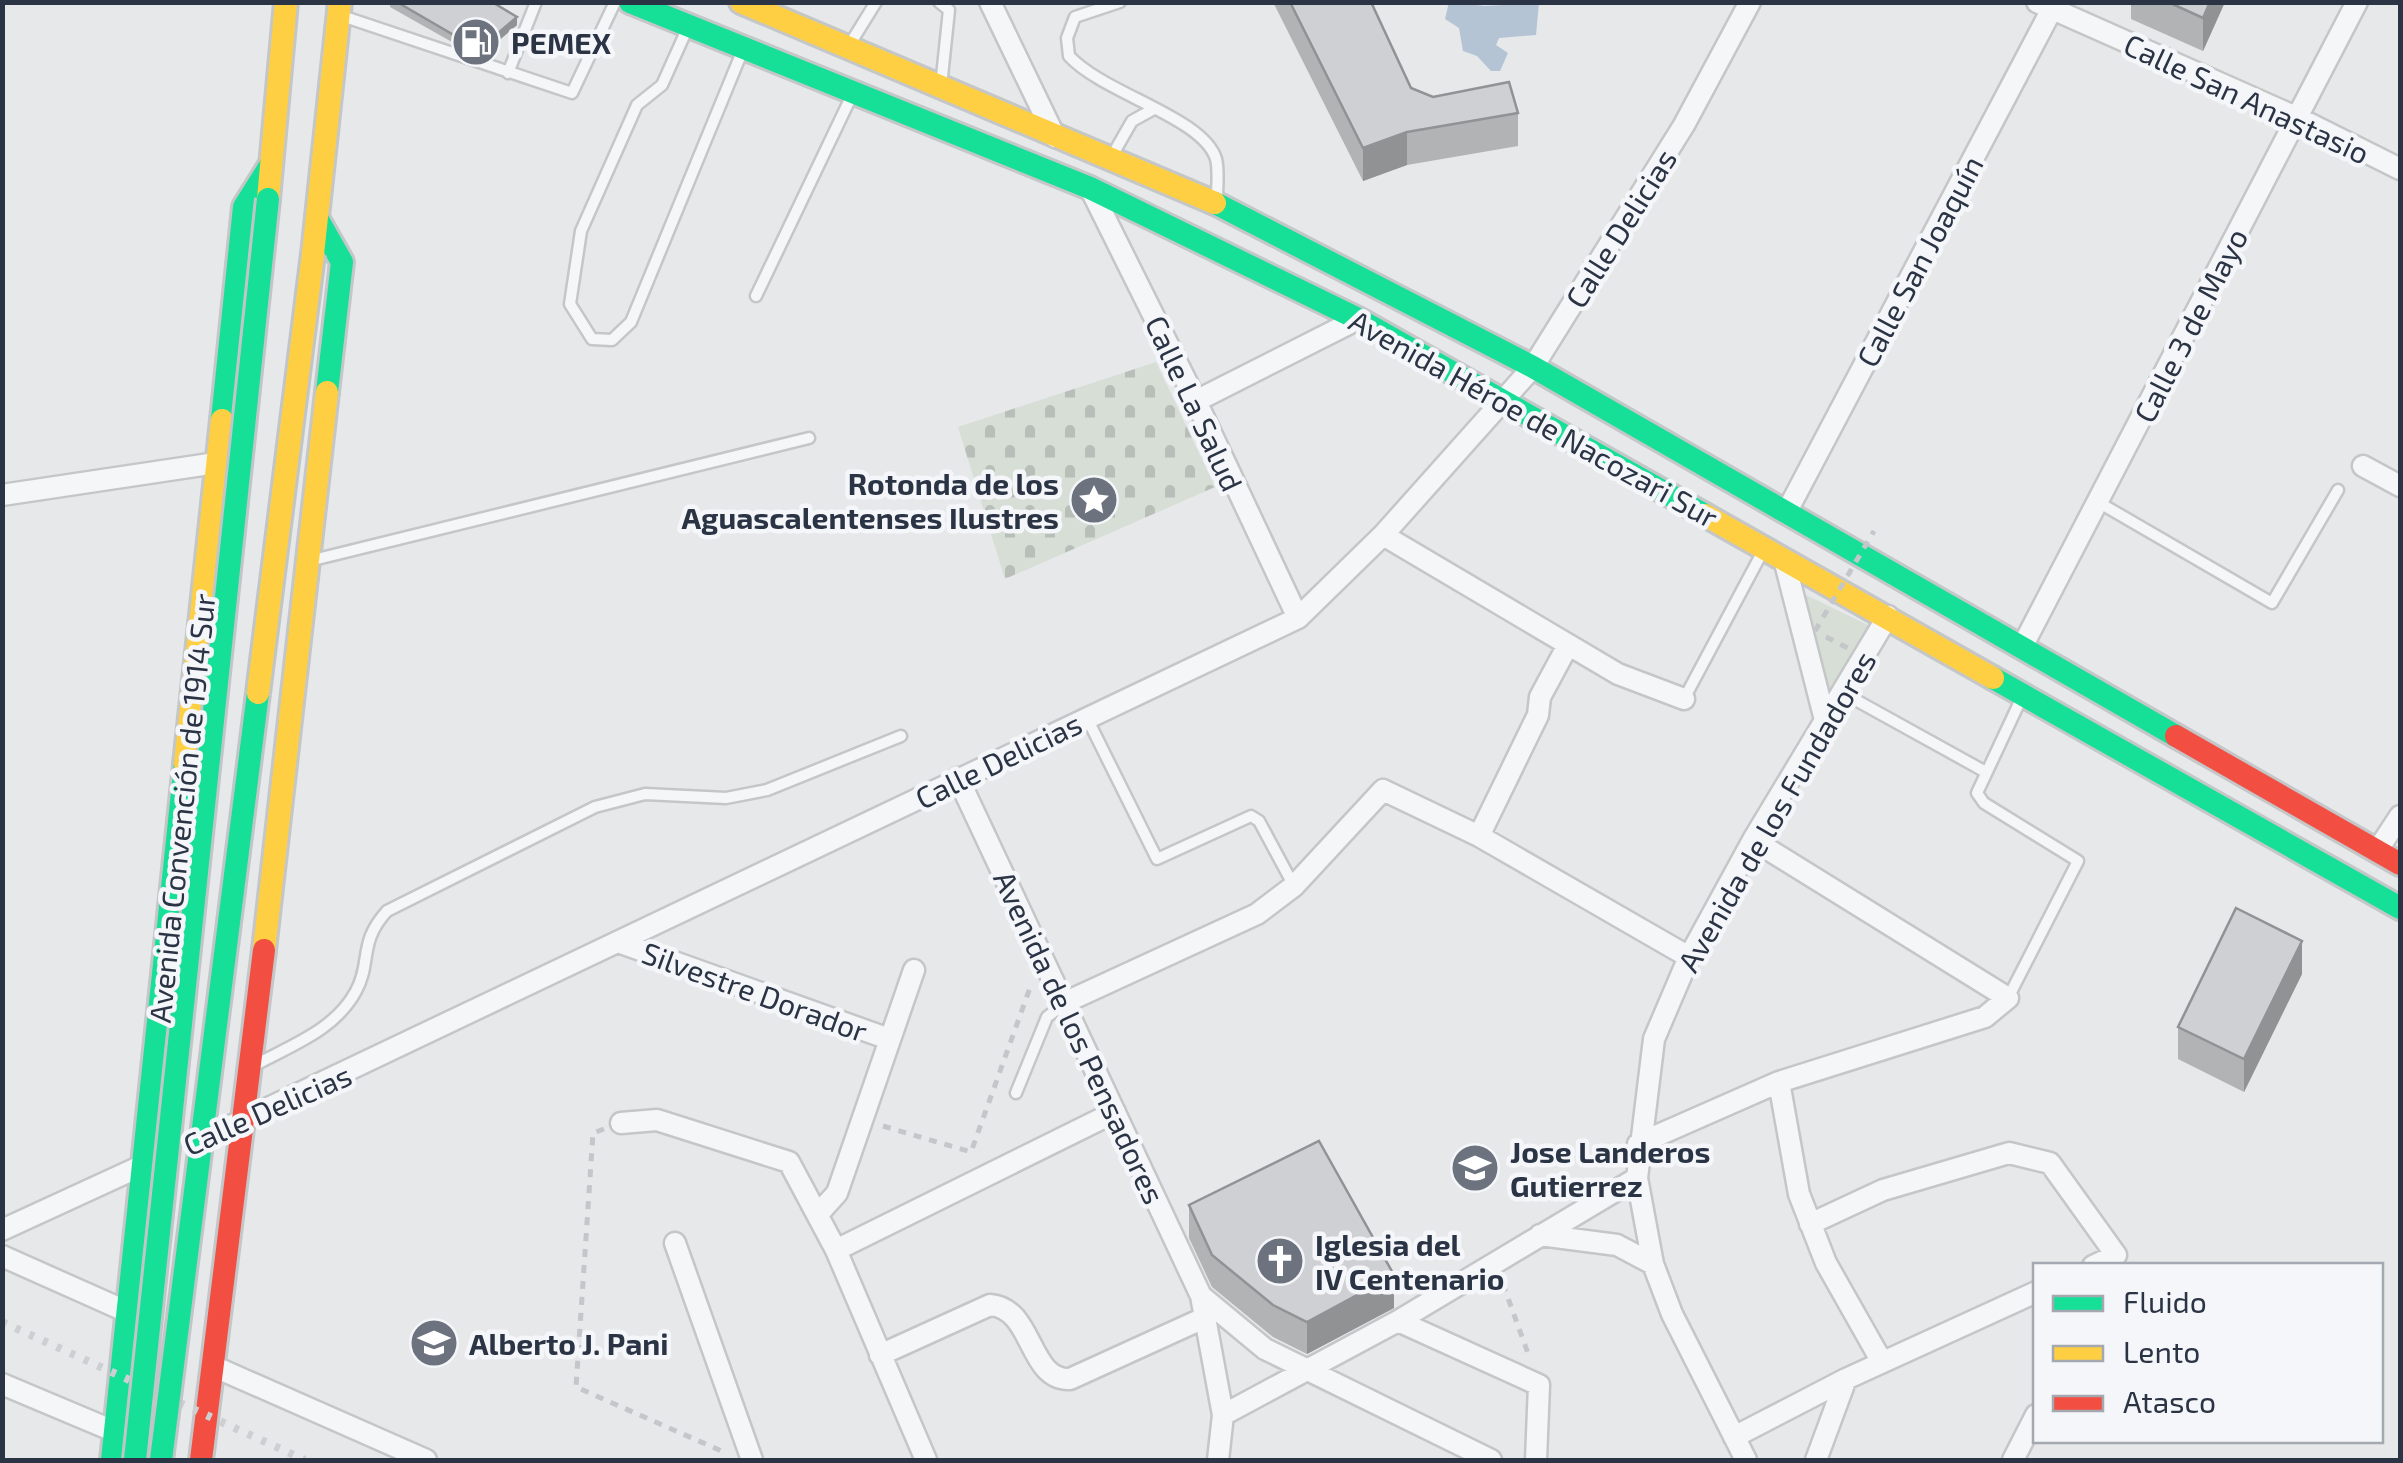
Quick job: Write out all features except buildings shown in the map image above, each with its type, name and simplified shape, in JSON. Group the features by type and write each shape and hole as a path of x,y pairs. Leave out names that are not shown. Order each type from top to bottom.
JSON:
{"main road":[{"name":"Avenida Convención de 1914 Sur","path":"138,1460 286,2"},
{"name":"Avenida Héroe de Nacozari Sur","path":"630,2 1090,188 1358,319 1507,399 2400,908"},
{"name":"Avenida Héroe de Nacozari Sur","path":"742,2 846,50 1218,204 1533,367 2400,864"},
{"name":"Avenida Convención de 1914 Sur","path":"161,1460 314,254 332,64 349,10"},
{"name":"Avenida Convención de 1914 Sur","path":"114,1445 244,207 272,163"},
{"path":"168,1411 178,1460 202,1454 232,1232 342,262 317,218"},
{"path":"138,1226 156,1244 191,1255 208,1252 232,1232"},
{"path":"114,1445 138,1460"}],"street":[{"path":"990,2 1056,137"},
{"name":"Calle Delicias","path":"2,1230 244,1122 1298,618 1383,535 1533,367 1684,125 1750,2"},
{"name":"Calle 3 de Mayo","path":"2022,648 2357,2"},
{"name":"Calle San Anastasio","path":"2045,6 2298,118 2400,169"},
{"name":"Calle San Joaquín","path":"1786,514 2045,6"},
{"name":"Calle La Salud","path":"1090,188 1298,618"},
{"path":"1196,401 1358,319"},
{"path":"2,495 216,463"},
{"path":"2363,466 2400,486"},
{"path":"1383,535 1618,674 1684,698"},
{"path":"1774,554 1825,720"},
{"name":"Avenida de los Fundadores","path":"1746,1460 1672,1314 1653,1264 1636,1178 1654,1039 1690,957 1753,840 1888,616"},
{"path":"1479,836 1538,716 1540,697 1568,645"},
{"name":"Avenida de los Pensadores","path":"958,778 1201,1296 1222,1415 1218,1460"},
{"path":"1066,1002 1257,914 1294,886 1383,790 1479,836 1690,957"},
{"path":"2377,851 2400,816"},
{"path":"1638,1144 1778,1082 1984,1017 2008,998 1753,840"},
{"name":"Silvestre Dorador","path":"621,943 890,1039"},
{"name":"Silvestre Dorador","path":"818,1213 837,1193 914,970"},
{"path":"1778,1082 1798,1194 1826,1263 1882,1362"},
{"path":"836,1250 1115,1112"},
{"path":"620,1124 656,1120 788,1162 836,1250 926,1460"},
{"path":"1810,1224 1884,1190 2009,1152 2029,1154 2050,1163 2113,1260"},
{"path":"1222,1415 1398,1321 1636,1178"},
{"path":"1540,1235 1617,1245 1653,1264"},
{"path":"674,1243 752,1460"},
{"path":"2,1256 130,1313"},
{"path":"1734,1437 1846,1379 2033,1293"},
{"name":"Avenida de los Pensadores","path":"1201,1296 1265,1350 1491,1460"},
{"path":"880,1355 990,1305 1003,1306 1016,1316 1048,1372 1058,1380 1070,1379 1204,1318"},
{"path":"1398,1321 1539,1385 1536,1460"},
{"path":"215,1367 426,1460"},
{"path":"1816,1460 1846,1379"},
{"path":"2,1384 114,1445"},
{"path":"2012,1460 2033,1421"}],"lane":[{"path":"508,73 536,2"},
{"path":"349,10 572,94 615,2"},
{"path":"846,50 876,2"},
{"path":"938,2 949,10 941,88"},
{"path":"1120,2 1075,18 1066,38 1069,56 1102,84 1152,110 1187,122 1216,157 1218,204"},
{"path":"688,26 662,85 638,104 582,232 570,304 592,338 612,340 631,322 744,48"},
{"path":"756,296 854,92"},
{"path":"1110,160 1132,120 1152,110"},
{"path":"308,562 809,438"},
{"path":"2098,502 2272,603 2338,490"},
{"path":"1684,698 1774,554"},
{"path":"1842,692 1984,771"},
{"path":"2008,998 2078,861 1984,803 1978,793 1984,771 2024,694"},
{"path":"1086,717 1157,860 1252,816 1259,821 1294,886"},
{"path":"250,1067 332,1023 358,988 371,930 387,912 595,807 645,794 726,798 766,790 902,736"},
{"path":"1016,1093 1047,1017 1066,1002"}],"path":[{"path":"1850,649 1815,631 1874,532"},
{"path":"862,1120 971,1152 1042,954"},
{"path":"620,1124 592,1134 576,1387 743,1460"},
{"path":"1495,1261 1539,1385"}],"green space":[{"path":"1156,362 1215,487 1005,579 958,427"},
{"path":"1804,594 1872,627 1829,702"}],"water":[{"path":"1449,2 1485,6 1539,3 1536,35 1499,38 1496,45 1508,53 1500,71 1491,71 1477,56 1463,51 1459,28 1445,19"}],"railway":[{"path":"2,1322 305,1460"}],"traffic: fast":[{"path":"630,2 1090,188 1358,319 1705,515"},
{"path":"222,420 244,207 271,164"},
{"path":"135,1460 268,199"},
{"path":"1215,203 1533,367 2176,736"},
{"path":"317,218 342,262 327,392"},
{"path":"1993,678 2400,908"},
{"path":"161,1460 258,693"},
{"path":"112,1460 185,764"}],"traffic: slow":[{"path":"268,199 286,2"},
{"path":"313,254 340,2"},
{"path":"741,2 1215,203"},
{"path":"258,693 313,254"},
{"path":"264,950 327,392"},
{"path":"185,764 222,420"},
{"path":"1705,515 1993,678"}],"traffic: jam":[{"path":"2176,736 2400,864"},
{"path":"201,1460 264,950"}],"place":[{"name":"PEMEX","path":"476,42"},
{"name":"Rotonda de los Aguascalentenses Ilustres","path":"1094,500"},
{"name":"Jose Landeros Gutierrez","path":"1475,1168"},
{"name":"Iglesia del IV Centenario","path":"1280,1261"},
{"name":"Alberto J. Pani","path":"434,1343"}]}
